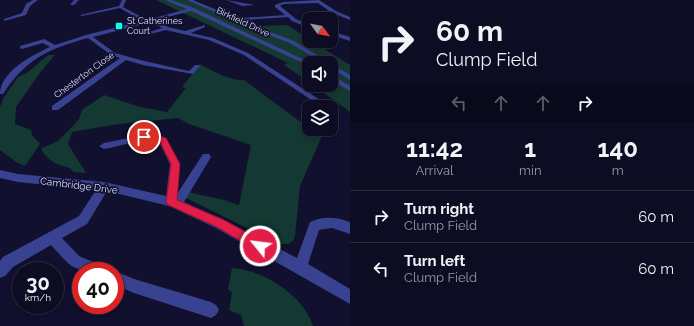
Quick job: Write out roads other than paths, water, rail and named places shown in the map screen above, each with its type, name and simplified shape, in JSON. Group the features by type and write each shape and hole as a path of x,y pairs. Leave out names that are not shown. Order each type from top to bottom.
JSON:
{"street":[{"path":"6,20 24,14 28,5 36,0"},
{"path":"72,4 76,0"},
{"path":"121,7 124,0"},
{"name":"Birkfield Drive","path":"167,0 192,9 302,61"},
{"name":"Birkfield Drive","path":"190,0 228,16 242,19 245,24 292,42 316,56"},
{"path":"228,0 242,5 253,5"},
{"path":"302,22 277,8 277,5 283,3 317,1 334,12 350,19"},
{"path":"82,15 93,15 121,7 166,28 185,35 211,39 246,54 317,100"},
{"path":"0,92 3,81 18,67 53,46 192,9"},
{"path":"242,19 289,16"},
{"path":"185,35 203,26"},
{"path":"152,33 166,28"},
{"path":"338,35 350,39"},
{"name":"Chesterton Close","path":"88,36 113,54 124,58 191,73 197,66"},
{"path":"22,47 44,41 53,46"},
{"name":"Chesterton Close","path":"55,108 124,58"},
{"path":"338,70 350,78"},
{"path":"338,81 350,89"},
{"path":"104,146 122,144 144,137 153,137 163,140 175,164 174,203"},
{"path":"174,203 206,157"},
{"name":"Cambridge Drive","path":"0,174 18,178 104,186 174,203 220,224 325,281 350,298"},
{"path":"0,271 8,262 83,220 104,186"},
{"path":"300,268 314,226 326,222 341,224 350,228"},
{"path":"52,237 76,262"},
{"path":"124,282 211,310"}],"place":[{"name":"St Catherines Court","path":"119,26"}]}
